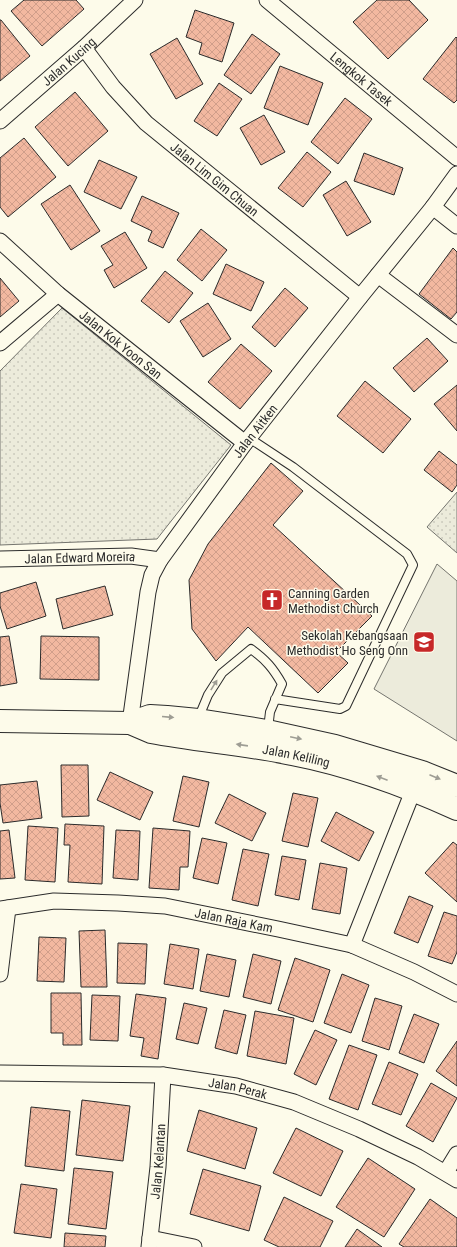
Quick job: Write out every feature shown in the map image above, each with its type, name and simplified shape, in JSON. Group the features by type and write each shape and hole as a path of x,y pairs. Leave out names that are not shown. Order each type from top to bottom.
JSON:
{"main road":[{"name":"Jalan Keliling","path":"0,721 130,723 150,716 198,720 267,730 335,746 414,769 457,786"},
{"name":"Jalan Keliling","path":"130,723 151,732 293,754 370,774 457,809"}],"street":[{"name":"Jalan Kucing","path":"0,121 84,48 135,0"},
{"name":"Lengkok Tasek","path":"267,0 457,158"},
{"name":"Jalan Lim Gim Chuan","path":"84,48 112,87 146,122 360,297"},
{"name":"Jalan Aitken","path":"130,723 148,592 152,575 160,560 247,440 457,174"},
{"path":"432,207 457,226"},
{"name":"Jalan Kok Yoon San","path":"0,241 58,294 247,440"},
{"path":"378,275 457,336"},
{"path":"0,343 58,294"},
{"name":"Jalan Edward Moreira","path":"0,559 131,556 160,560"},
{"path":"352,945 413,791"},
{"name":"Jalan Raja Kam","path":"4,909 54,901 165,906 352,945 414,972 457,994"},
{"path":"0,974 4,909"},
{"name":"Jalan Perak","path":"0,1073 163,1075 236,1086 294,1102 359,1129 418,1157 451,1176"},
{"name":"Jalan Kelantan","path":"149,1242 158,1167 163,1075"},
{"path":"451,1176 457,1154"},
{"path":"149,1242 194,1247"}],"lane":[{"path":"247,440 293,467 407,554 413,565 346,706 340,709 275,699"},
{"path":"198,720 208,695 222,673 252,649 264,659 282,684 270,712 267,730"}],"shaded area":[{"path":"62,308 231,445 157,539 0,545 0,371"},
{"path":"457,492 457,553 427,527"},
{"name":"Sekolah Kebangsaan Methodist Ho Seng Onn","path":"437,564 457,581 457,741 374,689"}],"building":[{"path":"24,0 76,0 84,9 42,46 11,11"},
{"path":"377,0 409,0 428,20 388,59 353,22"},
{"path":"195,10 234,23 222,62 199,54 202,43 186,37"},
{"path":"0,20 30,56 0,81"},
{"path":"252,34 280,54 251,94 224,75"},
{"path":"456,37 457,100 454,103 423,79"},
{"path":"177,38 203,84 176,99 150,54"},
{"path":"280,66 323,83 308,125 264,108"},
{"path":"219,83 242,99 217,136 194,121"},
{"path":"75,92 108,131 68,166 35,127"},
{"path":"345,98 372,119 338,164 311,142"},
{"path":"264,115 285,152 261,165 240,128"},
{"path":"24,138 56,177 8,217 0,207 0,158"},
{"path":"307,152 331,172 303,207 278,188"},
{"path":"364,153 403,168 394,195 354,181"},
{"path":"99,160 137,177 121,209 84,192"},
{"path":"346,181 371,222 347,236 323,195"},
{"path":"70,185 100,231 71,250 41,204"},
{"path":"142,196 179,213 163,248 148,241 152,231 131,221"},
{"path":"201,229 227,250 202,281 177,260"},
{"path":"125,232 147,268 114,288 104,270 113,265 101,246"},
{"path":"453,248 457,252 457,312 451,319 419,294"},
{"path":"226,264 264,282 251,311 213,294"},
{"path":"165,271 193,293 169,323 141,301"},
{"path":"0,278 19,301 0,317"},
{"path":"285,288 308,308 275,347 252,327"},
{"path":"208,303 231,339 203,357 180,321"},
{"path":"427,338 448,361 414,392 393,368"},
{"path":"241,344 272,371 240,409 208,382"},
{"path":"365,381 411,419 383,453 337,416"},
{"path":"457,385 457,431 434,404"},
{"path":"439,451 457,465 457,485 452,492 424,470"},
{"path":"271,463 303,491 273,525 372,616 336,652 348,663 318,693 248,627 216,661 192,629 189,580 208,544"},
{"path":"36,582 46,616 7,629 0,606 0,593"},
{"path":"105,586 113,615 63,629 56,599"},
{"path":"9,636 17,683 0,686 0,637"},
{"path":"41,636 99,637 99,680 40,679"},
{"path":"61,765 88,765 89,816 62,817"},
{"path":"110,772 153,792 140,820 97,800"},
{"path":"183,776 209,782 199,827 173,821"},
{"path":"37,781 42,818 3,823 0,803 0,785"},
{"path":"293,793 318,798 308,847 282,841"},
{"path":"229,794 266,813 252,841 215,823"},
{"path":"336,812 374,832 359,861 321,841"},
{"path":"65,824 104,826 102,884 68,882 70,845 64,845"},
{"path":"28,826 58,828 55,882 25,880"},
{"path":"153,828 190,831 188,867 180,867 179,890 149,888"},
{"path":"9,830 15,878 0,879 0,831"},
{"path":"116,830 140,831 138,880 113,878"},
{"path":"202,838 227,843 218,884 193,878"},
{"path":"453,842 457,845 457,902 425,873"},
{"path":"243,849 269,854 258,906 232,900"},
{"path":"282,856 306,860 299,900 275,895"},
{"path":"320,863 347,868 340,914 312,909"},
{"path":"409,896 433,906 418,943 394,933"},
{"path":"444,912 457,916 457,952 452,964 428,956"},
{"path":"105,930 107,987 81,987 79,931"},
{"path":"39,937 66,938 64,982 37,981"},
{"path":"118,943 147,944 145,984 117,983"},
{"path":"170,944 199,949 193,989 164,984"},
{"path":"207,954 236,960 229,997 200,991"},
{"path":"253,954 281,961 271,1004 243,997"},
{"path":"295,958 330,970 313,1022 278,1010"},
{"path":"342,974 369,985 351,1033 324,1023"},
{"path":"51,993 81,993 82,1045 63,1045 63,1033 51,1033"},
{"path":"136,994 166,998 158,1059 141,1056 144,1038 130,1036"},
{"path":"92,995 120,996 118,1041 90,1040"},
{"path":"375,998 402,1006 389,1050 362,1041"},
{"path":"184,1003 207,1008 198,1044 176,1039"},
{"path":"224,1010 246,1015 237,1054 215,1048"},
{"path":"255,1011 294,1018 286,1064 247,1056"},
{"path":"414,1014 439,1024 424,1063 399,1053"},
{"path":"315,1030 337,1040 316,1085 294,1074"},
{"path":"457,1041 457,1086 436,1071"},
{"path":"349,1045 377,1055 358,1110 329,1099"},
{"path":"389,1062 418,1074 401,1115 372,1104"},
{"path":"431,1083 457,1098 433,1142 406,1126"},
{"path":"82,1100 130,1106 123,1161 76,1155"},
{"path":"31,1107 70,1111 64,1171 25,1166"},
{"path":"199,1110 257,1128 245,1169 187,1151"},
{"path":"296,1128 343,1151 321,1196 273,1173"},
{"path":"368,1158 415,1189 384,1237 336,1207"},
{"path":"74,1168 113,1172 106,1229 68,1224"},
{"path":"203,1169 261,1186 249,1231 190,1214"},
{"path":"21,1184 57,1189 51,1238 14,1233"},
{"path":"284,1197 333,1221 320,1247 279,1247 264,1240"},
{"path":"430,1199 457,1218 457,1247 404,1247 399,1244"},
{"path":"357,1229 382,1247 345,1247"},
{"path":"65,1233 106,1236 105,1247 64,1247"}],"place":[{"name":"Canning Garden Methodist Church","path":"272,600"},
{"name":"Sekolah Kebangsaan Methodist Ho Seng Onn","path":"424,642"}]}
